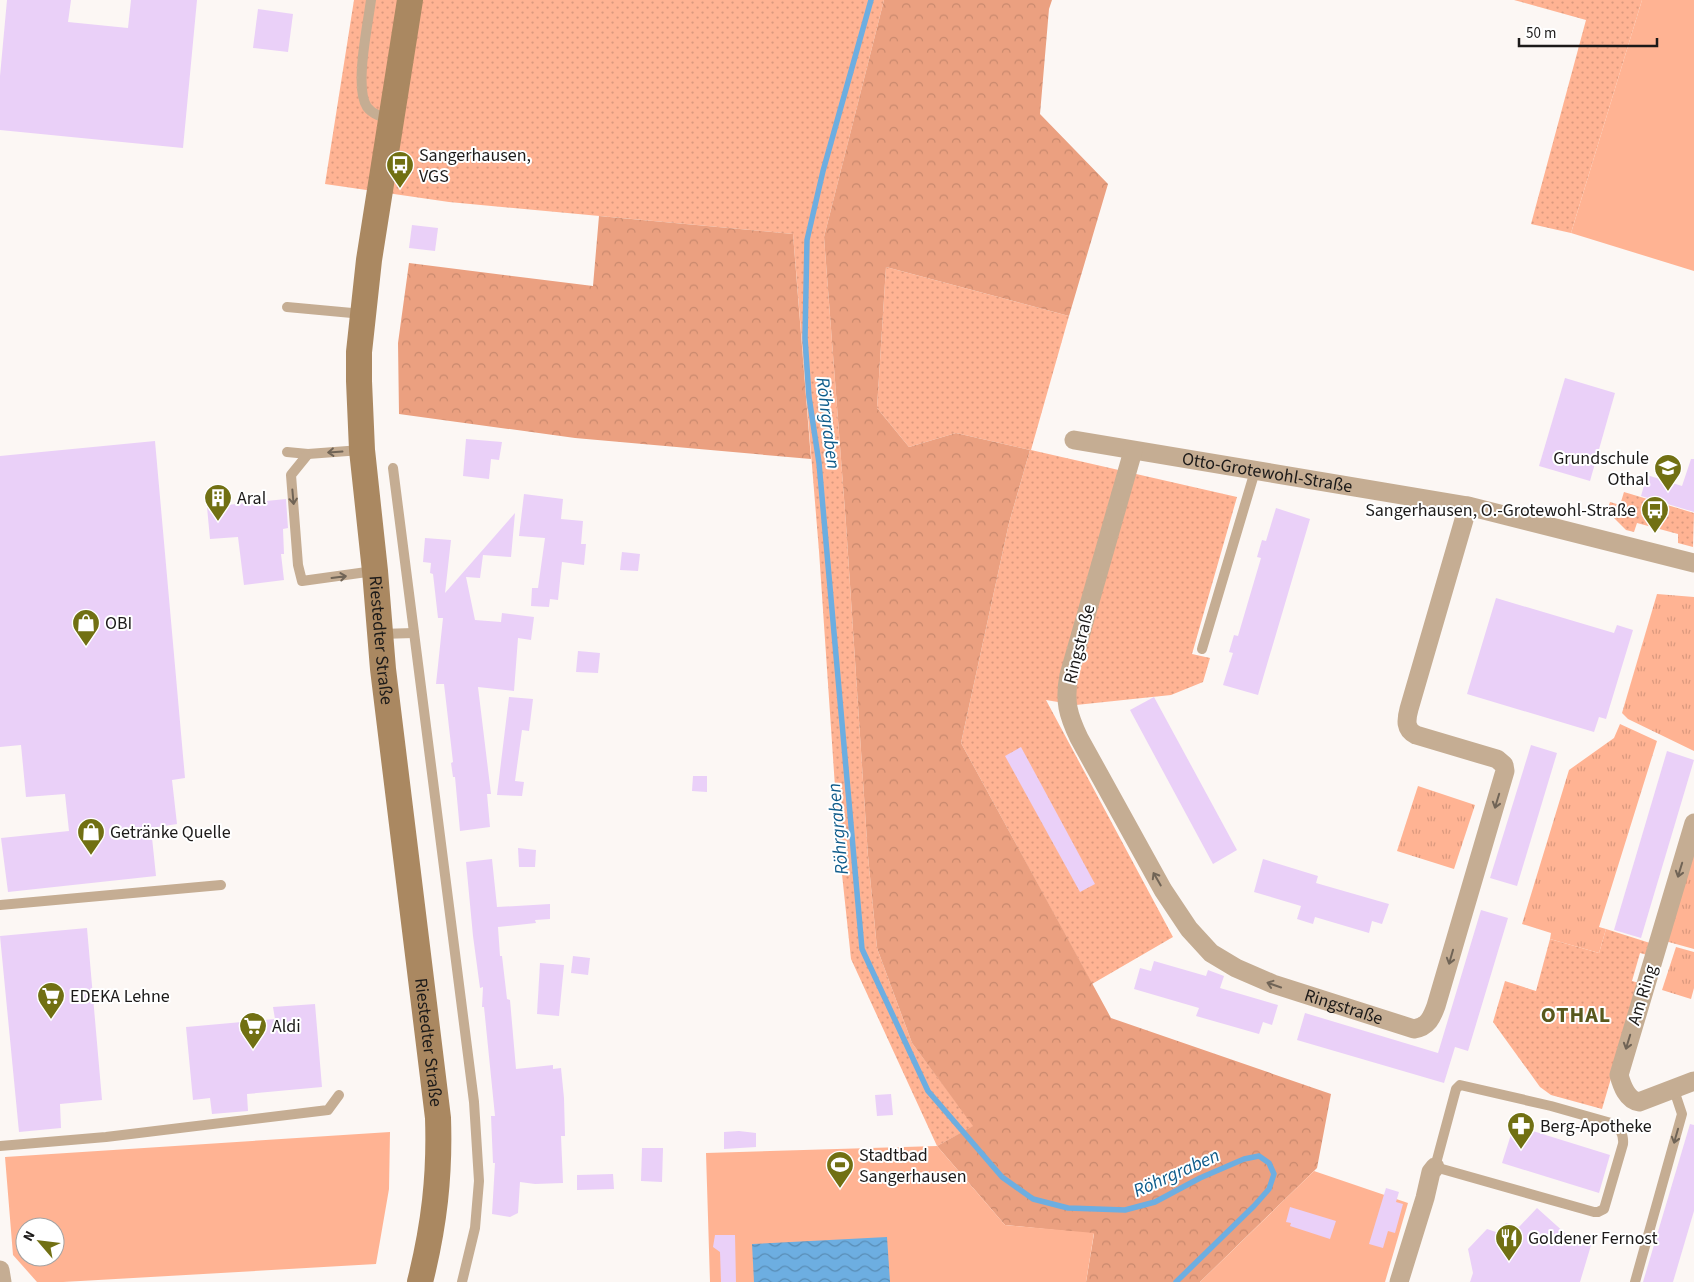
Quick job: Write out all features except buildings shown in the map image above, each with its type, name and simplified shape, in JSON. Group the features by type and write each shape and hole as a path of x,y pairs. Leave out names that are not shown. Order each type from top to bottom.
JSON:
{"main road":[{"name":"Riestedter Straße","path":"410,0 370,251 359,366 362,450 376,571 380,634 438,1118 439,1165 437,1194 422,1281"}],"street":[{"name":"Otto-Grotewohl-Straße","path":"1074,440 1468,506 1694,563"},
{"name":"Ringstraße","path":"1133,451 1071,663 1066,693 1067,706 1069,716 1079,738 1159,884 1189,929 1211,953 1249,974 1298,993 1417,1029 1424,1026 1432,1017 1436,1006 1504,779 1504,765 1495,758 1419,737 1410,732 1406,724 1408,709 1468,506"},
{"name":"Am Ring","path":"1694,823 1620,1070 1621,1080 1629,1098 1634,1101 1641,1102 1694,1081"},
{"path":"1399,1282 1425,1198 1431,1172 1435,1167"},
{"path":"0,1270 2,1282"}],"lane":[{"path":"371,0 362,72 363,94 367,107 376,115 392,119"},
{"path":"287,307 363,314"},
{"path":"287,452 308,454 362,450"},
{"path":"308,454 291,475 298,565 302,581 376,571"},
{"name":"Riestedter Straße","path":"393,468 474,1112 479,1181 475,1228 462,1282"},
{"path":"1202,649 1255,471"},
{"path":"380,634 414,633"},
{"path":"0,905 221,885"},
{"path":"1460,1085 1551,1106 1611,1123 1619,1128 1623,1137 1623,1146 1606,1205 1598,1212 1435,1167 1456,1089 1460,1085"},
{"path":"1635,1282 1682,1114 1674,1090"},
{"path":"0,1146 106,1137 328,1110 338,1095"}],"green space":[{"path":"354,0 884,0 824,237 846,524 868,856 877,948 912,1043 974,1126 937,1146 851,959 839,846 819,551 793,234 449,202 325,184"},
{"path":"884,0 1052,0 1049,9 1040,114 1108,184 1069,316 886,267 877,408 909,447 956,433 1030,450 1009,523 961,743 1111,1018 1331,1094 1317,1168 1200,1282 1086,1282 1094,1234 1005,1225 937,1146 973,1126 912,1043 877,948 868,856 846,524 824,237"},
{"path":"1514,0 1642,0 1571,233 1531,224 1586,20"},
{"path":"1642,0 1694,0 1694,271 1571,233"},
{"path":"599,216 793,234 811,459 575,438 399,414 398,343 409,263 593,286"},
{"path":"886,267 1069,316 1031,450 1237,497 1192,654 1210,658 1203,682 1171,695 1076,705 1046,700 1173,937 1092,984 961,743 1009,523 1030,450 956,433 909,447 877,408"},
{"path":"1624,492 1694,513 1693,547 1678,543 1678,534 1637,523 1634,532 1626,530 1607,511 1610,502 1620,505"},
{"path":"1657,594 1694,597 1694,751 1628,719 1622,713"},
{"path":"1620,724 1657,741 1599,927 1606,929 1599,953 1550,939 1551,933 1522,924 1569,770 1614,738"},
{"path":"1418,786 1475,805 1454,869 1397,851"},
{"path":"1694,850 1694,949 1665,941"},
{"path":"1606,929 1650,943 1647,955 1640,953 1632,981 1639,983 1602,1109 1551,1095 1540,1087 1493,1022 1505,981 1536,991 1550,939 1599,953"},
{"path":"1676,947 1694,952 1694,988 1691,999 1662,990"},
{"path":"390,1132 389,1189 376,1264 37,1282 24,1267 65,1267 65,1217 15,1217 15,1257 13,1255 5,1157"},
{"name":"Stadtbad Sangerhausen","path":"937,1146 1005,1225 1094,1233 1086,1282 710,1282 706,1153"},
{"path":"1314,1171 1408,1203 1385,1282 1200,1282"}],"water":[{"path":"887,1237 890,1282 754,1282 752,1244"}],"waterway":[{"name":"Röhrgraben","path":"871,0 823,171 807,240 805,338 809,397 819,463 862,949 928,1091 1002,1177 1033,1199 1068,1208 1125,1210 1155,1202 1200,1178 1244,1159 1259,1156 1269,1163 1274,1174 1269,1189 1176,1282"}],"place":[{"name":"Sangerhausen, VGS","path":"400,189"},
{"name":"Grundschule Othal","path":"1668,492"},
{"name":"Aral","path":"218,522"},
{"name":"Sangerhausen, O.-Grotewohl-Straße","path":"1655,534"},
{"name":"OBI","path":"86,647"},
{"name":"Getränke Quelle","path":"91,856"},
{"name":"EDEKA Lehne","path":"51,1020"},
{"name":"Aldi","path":"253,1050"},
{"name":"Berg-Apotheke","path":"1521,1150"},
{"name":"Stadtbad Sangerhausen","path":"840,1189"},
{"name":"Goldener Fernost","path":"1509,1262"}],"district":[{"name":"OTHAL","path":"1576,1014"}]}
